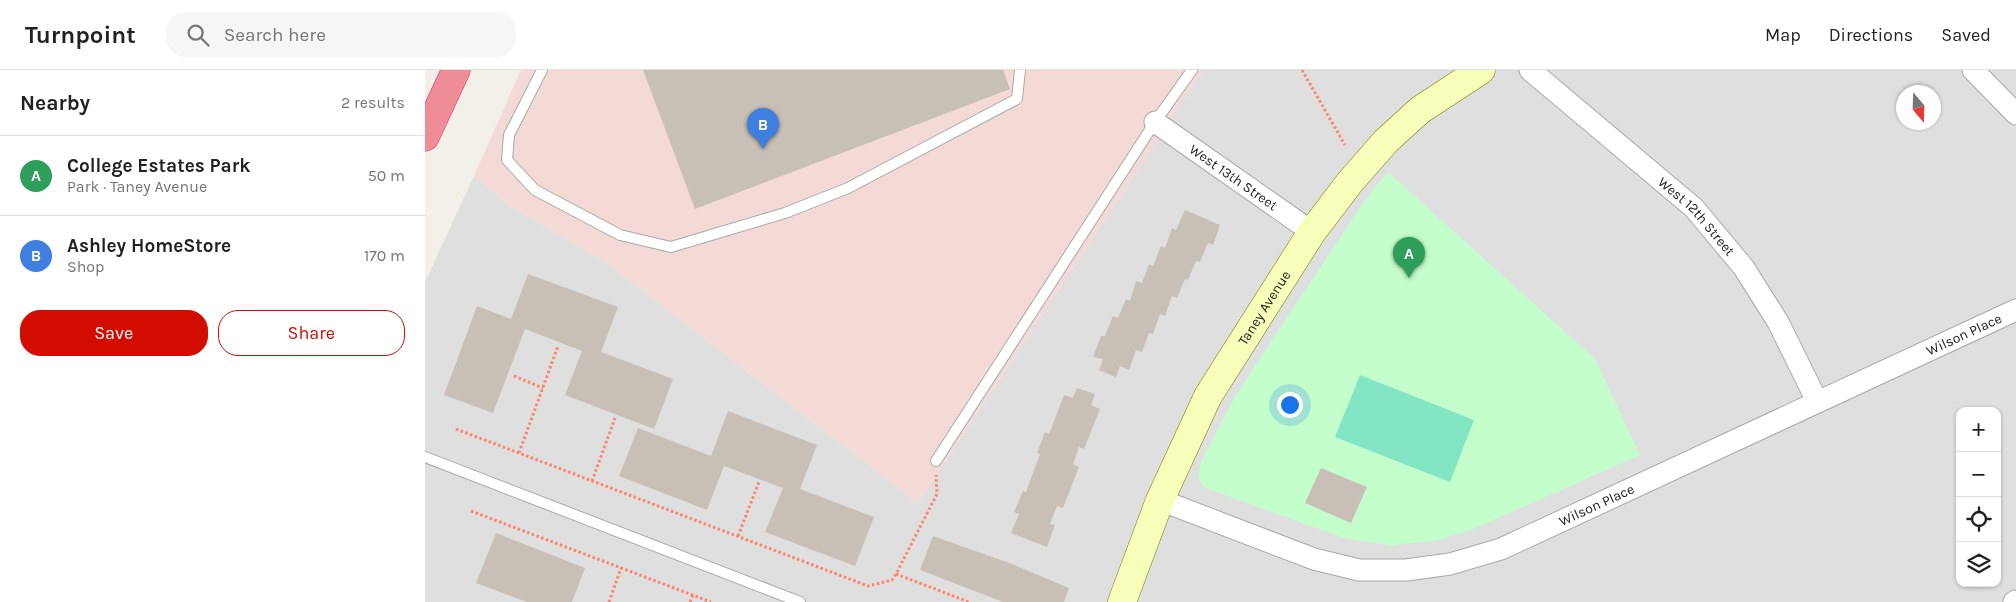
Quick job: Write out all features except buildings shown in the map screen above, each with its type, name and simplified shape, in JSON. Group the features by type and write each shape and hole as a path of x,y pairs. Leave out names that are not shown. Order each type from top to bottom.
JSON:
{"highway":[{"path":"425,137 456,70"}],"street":[{"name":"Taney Avenue","path":"1122,602 1160,500 1208,396 1312,232 1349,182 1386,141 1420,110 1481,70"},
{"name":"West 12th Street","path":"1530,70 1694,208 1743,268 1778,322 1817,401"},
{"path":"1973,70 2016,114"},
{"name":"West 13th Street","path":"1155,122 1312,232"},
{"name":"Wilson Place","path":"1160,500 1315,559 1359,570 1406,570 1450,564 1501,549 2016,310"}],"lane":[{"path":"542,70 509,135 507,160 535,190 620,234 671,247 785,214 848,188 1017,99 1020,70"},
{"path":"936,461 1155,122 1191,70"},
{"path":"425,457 800,602"}],"path":[{"path":"1301,70 1345,145"},
{"path":"519,453 558,346"},
{"path":"514,376 543,388"},
{"path":"591,481 615,418"},
{"path":"456,429 868,586 892,580 896,574 937,494 936,461"},
{"path":"737,536 759,482"},
{"path":"471,511 711,602"},
{"path":"609,602 621,568"},
{"path":"896,574 969,602"},
{"path":"690,602 693,595"}],"shaded area":[{"path":"521,70 1203,70 918,503 607,263 512,207 474,176"},
{"path":"1203,70 2016,70 2016,602 425,602 425,282 474,176 512,207 607,263 918,503"}],"green space":[{"path":"1388,172 1595,359 1640,455 1473,529 1435,541 1391,545 1347,539 1203,487 1198,476 1202,459 1237,393 1367,197"},
{"path":"1360,375 1474,420 1450,482 1335,437"}],"place":[{"name":"Ashley HomeStore","path":"763,149"},
{"name":"College Estates Park","path":"1409,278"}]}
